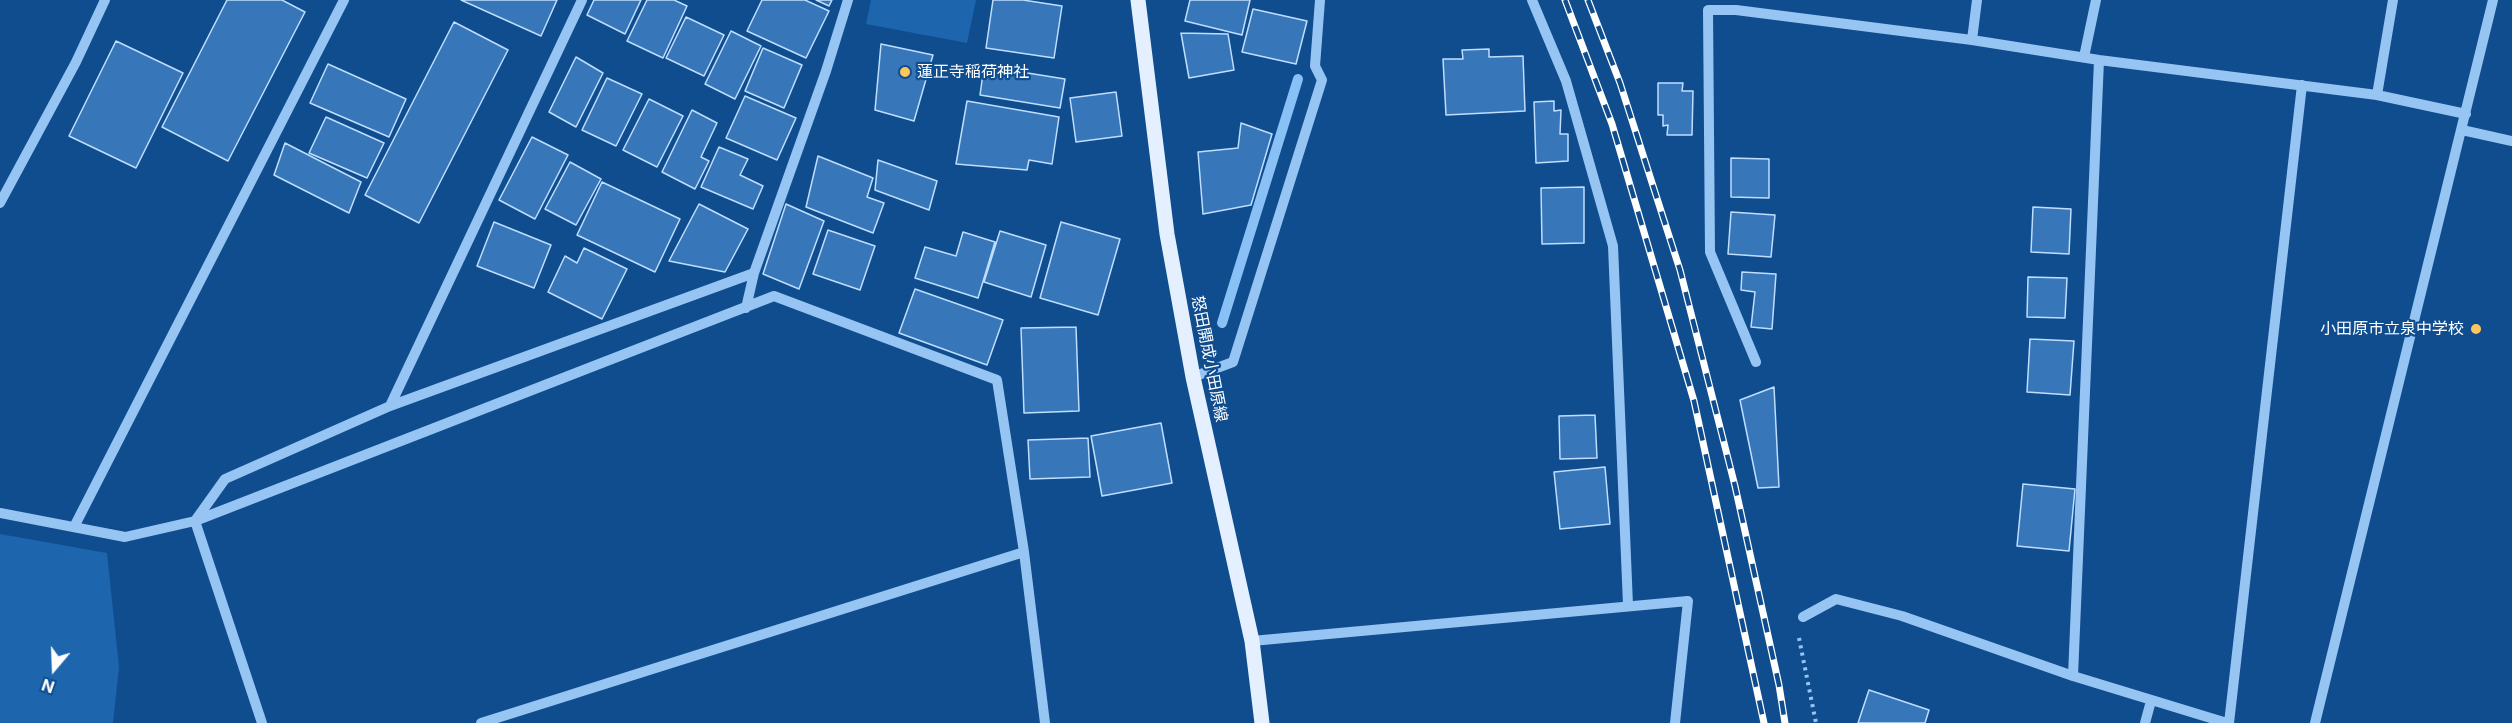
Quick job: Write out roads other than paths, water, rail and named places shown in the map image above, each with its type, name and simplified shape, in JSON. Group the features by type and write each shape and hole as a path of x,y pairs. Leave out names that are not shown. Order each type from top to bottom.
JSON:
{"main road":[{"name":"怒田開成小田原線","path":"1138,0 1167,234 1193,377 1251,640 1262,723"}],"street":[{"path":"0,203 76,62 105,0"},
{"path":"74,527 344,0"},
{"path":"390,406 582,0"},
{"path":"746,308 754,273 826,71 848,0"},
{"path":"1193,377 1233,362 1322,80 1315,66 1320,0"},
{"path":"1532,0 1566,81 1613,246 1628,605"},
{"path":"1972,40 1977,0"},
{"path":"2084,57 2096,0"},
{"path":"2377,95 2393,0"},
{"path":"2315,723 2493,0"},
{"path":"1756,362 1710,252 1708,10 1736,5 2099,60 2377,95 2466,114"},
{"path":"2073,676 2099,60"},
{"path":"1803,617 1836,599 1902,616 2073,676 2228,723 2302,85"},
{"path":"2462,130 2512,141"},
{"path":"195,521 225,479 390,406 754,273"},
{"path":"0,513 125,537 195,521 774,296 998,380 1024,552 1045,723"},
{"path":"195,521 262,723"},
{"path":"481,723 1024,552"},
{"path":"1251,640 1688,601 1674,723"},
{"path":"2145,723 2151,701"}],"waterway":[{"path":"1222,323 1298,79"}],"railway":[{"path":"1565,0 1612,124 1694,401 1764,723"},
{"path":"1588,0 1620,83 1680,270 1735,486 1779,685 1785,723"}],"place":[{"name":"蓮正寺稲荷神社","path":"905,72"},
{"name":"小田原市立泉中学校","path":"2476,329"}]}
